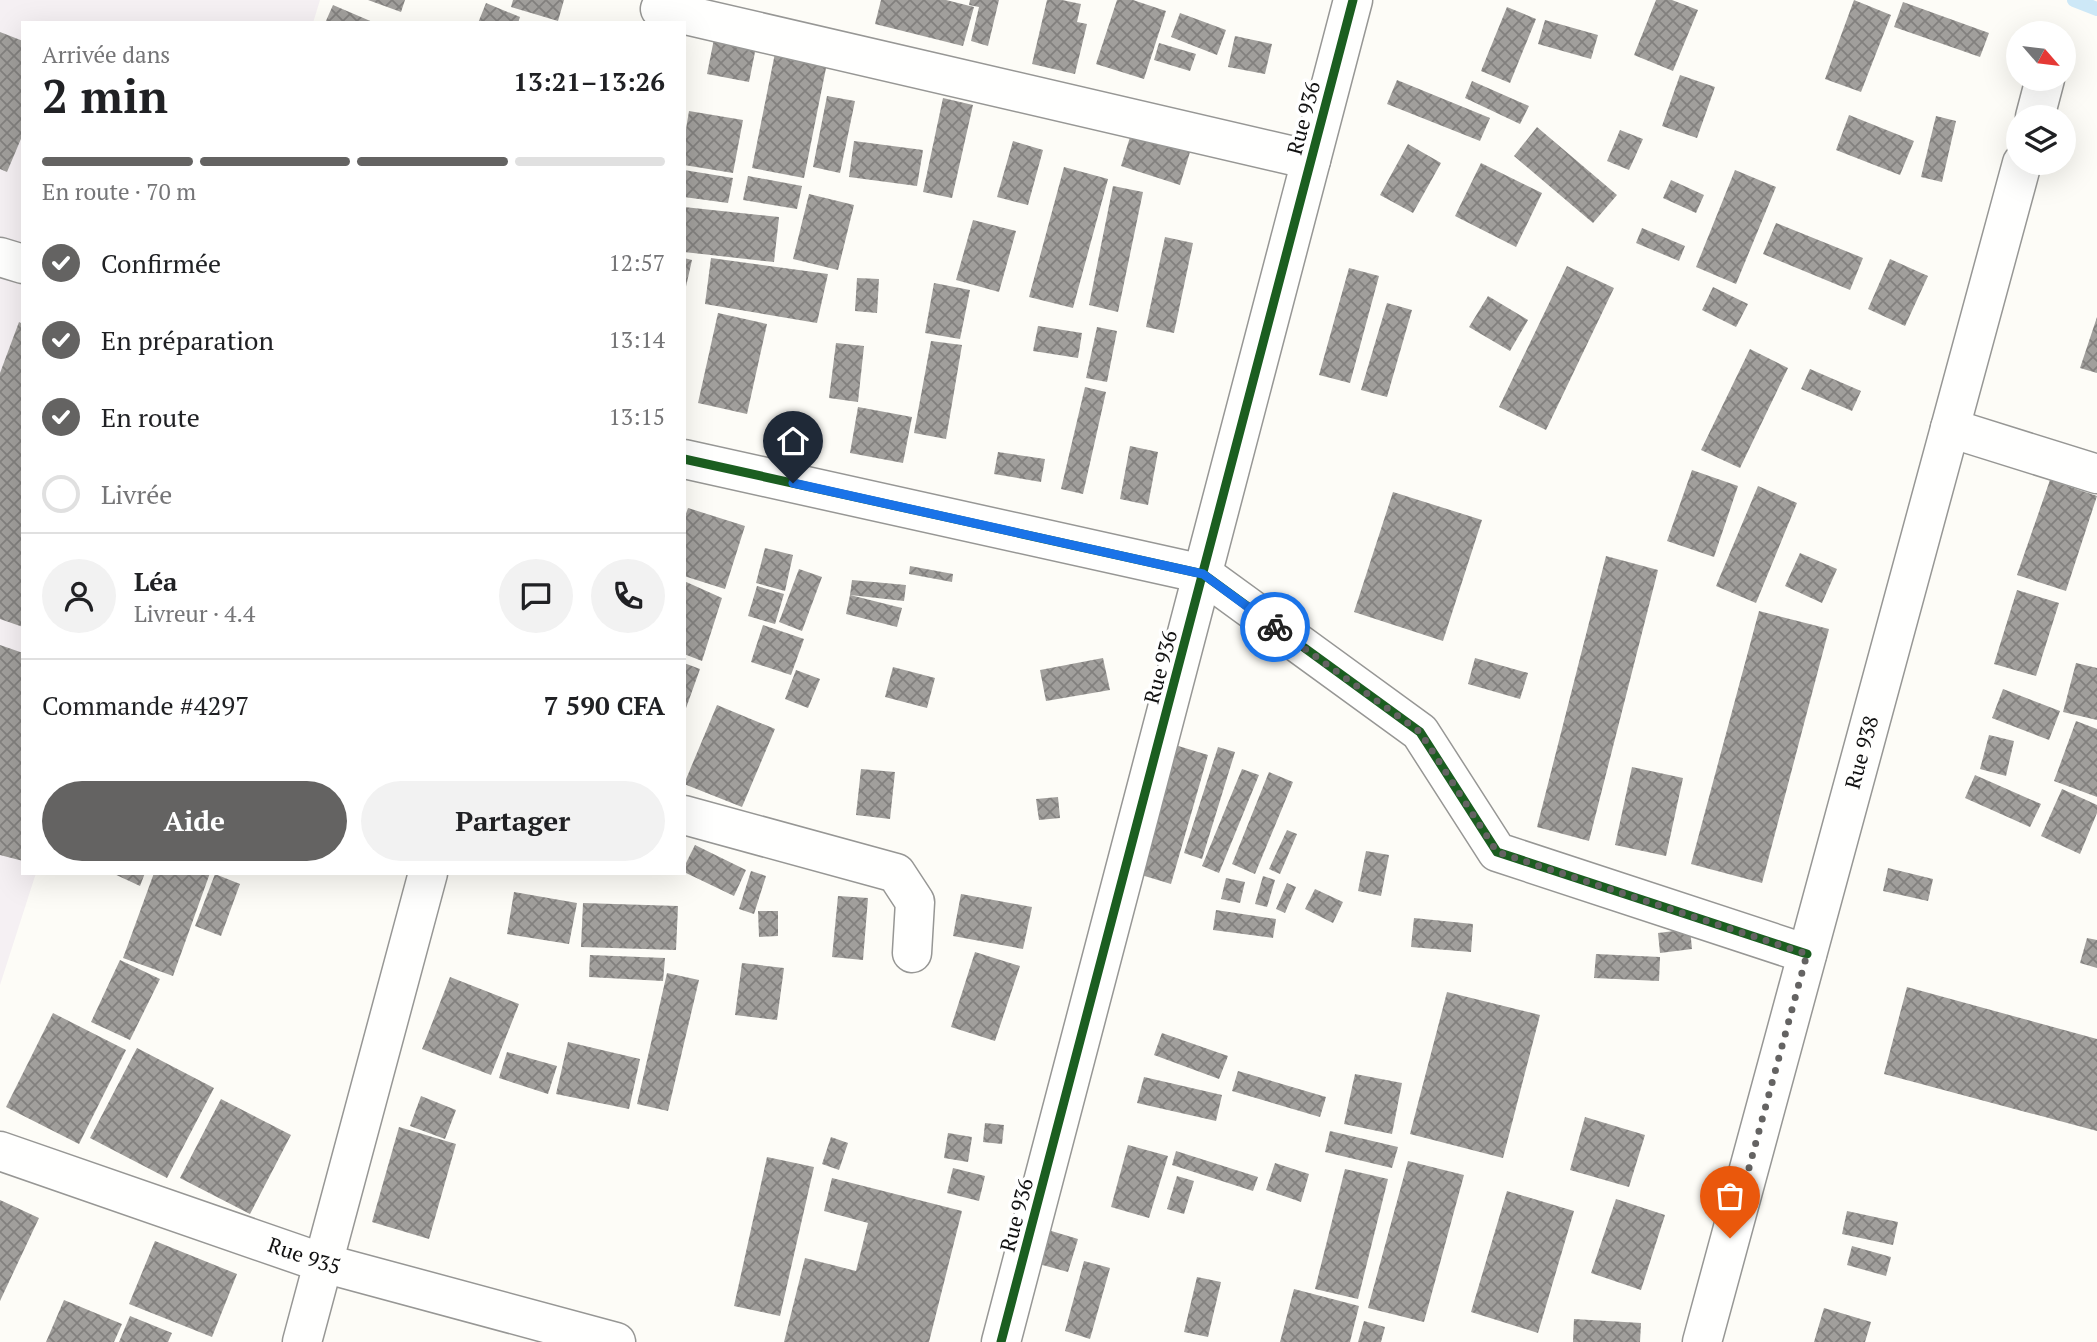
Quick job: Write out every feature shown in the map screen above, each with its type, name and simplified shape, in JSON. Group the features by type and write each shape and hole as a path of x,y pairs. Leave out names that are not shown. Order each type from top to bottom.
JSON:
{"street":[{"name":"Rue 936","path":"1002,1342 1353,0"},
{"path":"660,11 1311,160"},
{"name":"Rue 938","path":"1702,1342 2019,175"},
{"path":"0,257 21,263"},
{"path":"1950,428 2097,474"},
{"path":"686,459 1203,574 1420,732 1497,852 1807,954"},
{"path":"686,816 896,873 915,902 912,953"},
{"path":"302,1342 427,875"},
{"name":"Rue 935","path":"0,1151 323,1264 616,1342"}],"shaded area":[{"path":"0,0 320,0 314,21 21,21 21,875 35,875 0,985"}],"building":[{"path":"368,0 405,0 401,12"},
{"path":"513,0 564,0 558,21 511,7"},
{"path":"881,0 946,0 974,7 963,46 875,24"},
{"path":"970,0 999,0 988,46 971,41 979,7 969,5"},
{"path":"1047,0 1081,4 1077,22 1087,24 1075,74 1032,64"},
{"path":"1117,0 1133,0 1166,11 1144,79 1096,64"},
{"path":"1656,0 1672,0 1698,10 1673,71 1634,55"},
{"path":"1854,0 1891,15 1861,92 1825,79"},
{"path":"1903,2 1989,33 1980,57 1894,27"},
{"path":"486,3 520,17 519,21 479,21"},
{"path":"333,5 370,21 326,21"},
{"path":"1507,7 1536,19 1510,83 1481,71"},
{"path":"1180,13 1226,30 1217,55 1171,37"},
{"path":"1545,20 1598,35 1591,59 1538,44"},
{"path":"0,32 21,40 21,139 7,172 0,169"},
{"path":"1235,36 1272,44 1265,74 1228,67"},
{"path":"714,39 756,47 749,82 707,74"},
{"path":"1159,43 1196,54 1190,71 1154,60"},
{"path":"775,53 827,63 804,178 752,168"},
{"path":"1680,75 1715,87 1697,138 1662,126"},
{"path":"1397,80 1490,118 1480,141 1387,104"},
{"path":"1472,81 1529,106 1520,124 1465,98"},
{"path":"827,96 855,101 840,173 813,167"},
{"path":"943,98 973,105 952,198 923,192"},
{"path":"689,111 743,120 733,173 686,165"},
{"path":"1849,115 1914,141 1900,175 1836,150"},
{"path":"1936,116 1956,121 1942,182 1921,177"},
{"path":"1537,127 1617,195 1593,223 1514,156"},
{"path":"1620,130 1643,139 1629,170 1607,161"},
{"path":"1131,134 1190,152 1180,185 1121,166"},
{"path":"854,141 923,150 917,186 849,177"},
{"path":"1013,141 1043,150 1028,205 997,197"},
{"path":"1408,144 1441,163 1413,213 1380,195"},
{"path":"1481,163 1542,193 1516,247 1455,216"},
{"path":"1064,167 1108,179 1073,308 1029,297"},
{"path":"686,170 733,178 728,203 686,197"},
{"path":"1735,170 1776,187 1736,284 1696,267"},
{"path":"748,176 802,186 797,209 743,200"},
{"path":"1671,180 1704,195 1696,213 1663,198"},
{"path":"1113,186 1143,192 1118,312 1089,305"},
{"path":"809,194 854,205 838,270 793,259"},
{"path":"686,207 779,217 774,262 686,252"},
{"path":"973,220 1016,231 999,292 956,280"},
{"path":"1776,223 1863,258 1850,290 1763,254"},
{"path":"1642,228 1685,246 1679,261 1636,243"},
{"path":"1165,237 1193,243 1174,333 1146,327"},
{"path":"686,258 692,260 686,287"},
{"path":"711,258 828,274 817,323 705,304"},
{"path":"1890,259 1928,276 1905,326 1868,309"},
{"path":"1567,266 1614,288 1546,430 1499,407"},
{"path":"1349,268 1379,276 1350,383 1319,375"},
{"path":"857,278 879,279 877,313 855,311"},
{"path":"934,283 970,290 960,339 925,333"},
{"path":"1713,287 1748,304 1736,327 1702,310"},
{"path":"1488,296 1528,320 1510,351 1469,327"},
{"path":"1387,303 1412,310 1387,397 1361,390"},
{"path":"718,313 767,324 747,414 698,403"},
{"path":"2097,317 2097,373 2080,368"},
{"path":"19,322 21,626 0,619 0,373"},
{"path":"1038,326 1082,333 1078,358 1033,351"},
{"path":"1097,327 1117,331 1107,382 1086,378"},
{"path":"931,341 962,345 946,439 914,433"},
{"path":"836,343 864,346 858,402 829,398"},
{"path":"1750,349 1788,368 1740,468 1701,450"},
{"path":"1810,369 1861,391 1852,411 1801,389"},
{"path":"1085,387 1106,392 1083,494 1061,489"},
{"path":"858,407 912,417 903,463 850,453"},
{"path":"1130,446 1158,452 1148,505 1120,499"},
{"path":"998,452 1045,459 1041,482 994,474"},
{"path":"1692,470 1738,486 1714,557 1667,541"},
{"path":"2050,480 2097,496 2066,591 2017,575"},
{"path":"1758,486 1797,503 1756,603 1716,586"},
{"path":"1393,492 1482,520 1443,641 1354,612"},
{"path":"688,508 745,526 725,589 686,577"},
{"path":"765,548 793,555 785,591 756,583"},
{"path":"1800,553 1837,569 1822,603 1785,586"},
{"path":"1606,556 1658,570 1589,841 1537,827"},
{"path":"910,566 953,574 952,582 909,574"},
{"path":"799,569 822,577 802,631 779,622"},
{"path":"852,580 906,585 904,601 850,595"},
{"path":"686,582 722,598 702,661 686,655"},
{"path":"757,586 784,594 775,624 748,616"},
{"path":"2017,590 2059,603 2036,676 1994,664"},
{"path":"850,595 902,608 897,627 846,614"},
{"path":"1759,611 1829,629 1762,883 1691,864"},
{"path":"763,625 804,639 791,675 751,662"},
{"path":"0,645 21,652 21,860 0,855"},
{"path":"1103,658 1110,690 1046,701 1040,670"},
{"path":"1475,658 1528,673 1520,699 1468,684"},
{"path":"2076,663 2097,668 2097,720 2063,712"},
{"path":"686,664 700,669 686,708"},
{"path":"893,667 935,678 927,708 885,697"},
{"path":"796,670 820,679 808,708 785,699"},
{"path":"2003,689 2060,711 2049,740 1992,718"},
{"path":"717,705 775,729 742,807 686,785"},
{"path":"2076,721 2097,729 2097,797 2054,781"},
{"path":"1989,735 2014,741 2006,776 1980,769"},
{"path":"1175,745 1208,755 1171,884 1138,874"},
{"path":"1218,747 1235,752 1202,859 1184,853"},
{"path":"1632,767 1683,778 1666,856 1615,845"},
{"path":"861,769 895,772 890,819 856,815"},
{"path":"1242,769 1259,775 1219,873 1202,866"},
{"path":"1269,772 1293,782 1255,874 1232,864"},
{"path":"1975,775 2041,804 2030,827 1965,798"},
{"path":"2062,789 2097,805 2097,813 2080,854 2041,836"},
{"path":"1058,797 1060,818 1039,820 1036,799"},
{"path":"1287,830 1297,834 1280,874 1269,869"},
{"path":"695,845 746,870 734,896 686,873 686,863"},
{"path":"1366,851 1389,855 1381,896 1358,891"},
{"path":"1888,868 1933,879 1928,901 1883,891"},
{"path":"751,871 766,876 754,914 739,909"},
{"path":"116,875 144,875 140,886"},
{"path":"153,875 209,875 173,976 123,958"},
{"path":"215,875 240,884 221,936 195,926"},
{"path":"1263,876 1275,880 1267,907 1255,904"},
{"path":"1226,878 1245,882 1240,903 1221,899"},
{"path":"1287,883 1296,887 1285,913 1276,909"},
{"path":"1315,889 1343,902 1333,923 1305,909"},
{"path":"514,892 577,903 569,944 507,934"},
{"path":"961,894 1032,907 1023,949 953,936"},
{"path":"838,896 868,898 863,960 832,957"},
{"path":"583,903 678,906 676,950 581,947"},
{"path":"1216,910 1276,919 1273,938 1213,930"},
{"path":"758,911 778,911 778,936 759,937"},
{"path":"1414,918 1473,924 1471,952 1411,947"},
{"path":"1690,929 1692,949 1660,953 1658,933"},
{"path":"2087,938 2097,940 2097,968 2080,963"},
{"path":"975,952 1020,966 995,1041 951,1027"},
{"path":"1596,954 1660,957 1659,981 1594,978"},
{"path":"590,955 665,958 663,981 589,977"},
{"path":"120,960 160,979 130,1040 91,1022"},
{"path":"742,963 784,968 777,1020 735,1015"},
{"path":"667,973 699,980 668,1111 637,1104"},
{"path":"450,977 519,1004 491,1075 422,1049"},
{"path":"1907,987 2097,1039 2097,1131 1884,1074"},
{"path":"1447,992 1540,1015 1503,1158 1410,1134"},
{"path":"53,1013 126,1050 79,1144 6,1107"},
{"path":"1162,1033 1228,1056 1219,1079 1154,1055"},
{"path":"568,1042 640,1059 629,1109 556,1094"},
{"path":"137,1048 214,1088 167,1178 90,1138"},
{"path":"507,1052 557,1066 548,1094 499,1078"},
{"path":"1238,1071 1326,1097 1320,1117 1232,1091"},
{"path":"1355,1074 1402,1083 1392,1134 1344,1124"},
{"path":"1144,1077 1222,1095 1216,1121 1137,1103"},
{"path":"421,1096 456,1110 445,1139 410,1126"},
{"path":"221,1099 291,1135 250,1214 180,1178"},
{"path":"1585,1117 1645,1135 1629,1187 1570,1170"},
{"path":"985,1123 1004,1125 1002,1144 983,1142"},
{"path":"399,1127 456,1144 429,1239 372,1222"},
{"path":"1330,1131 1398,1147 1392,1168 1325,1152"},
{"path":"948,1133 972,1137 968,1162 944,1158"},
{"path":"831,1137 848,1143 839,1170 822,1164"},
{"path":"1128,1145 1168,1156 1149,1218 1111,1207"},
{"path":"1176,1151 1258,1177 1253,1191 1172,1165"},
{"path":"767,1157 814,1167 780,1316 734,1306"},
{"path":"1408,1161 1464,1175 1424,1322 1368,1308"},
{"path":"1275,1163 1309,1174 1301,1202 1266,1190"},
{"path":"953,1168 985,1176 979,1201 947,1193"},
{"path":"1345,1169 1388,1179 1358,1299 1315,1289"},
{"path":"1177,1176 1194,1181 1184,1214 1167,1209"},
{"path":"832,1178 962,1211 929,1342 784,1342 805,1258 856,1271 868,1223 824,1211"},
{"path":"1507,1191 1574,1211 1538,1333 1471,1312"},
{"path":"1616,1199 1665,1215 1641,1290 1591,1273"},
{"path":"0,1200 39,1218 0,1301"},
{"path":"1847,1211 1898,1222 1893,1245 1842,1234"},
{"path":"1038,1227 1078,1239 1068,1272 1028,1261"},
{"path":"155,1241 237,1274 212,1337 129,1304"},
{"path":"1852,1246 1891,1257 1886,1276 1847,1265"},
{"path":"1084,1261 1110,1268 1090,1339 1065,1331"},
{"path":"1197,1277 1221,1282 1208,1337 1184,1332"},
{"path":"1294,1289 1359,1306 1350,1342 1280,1342"},
{"path":"64,1300 122,1324 114,1342 46,1342"},
{"path":"1824,1308 1871,1322 1865,1342 1814,1342"},
{"path":"130,1316 172,1333 168,1342 119,1342"},
{"path":"1574,1319 1641,1323 1640,1342 1573,1342"},
{"path":"1364,1321 1385,1327 1381,1342 1358,1342"}],"waterway":[{"path":"2074,0 2097,9"}],"cycle path":[{"path":"1001,1342 1353,0"},
{"path":"686,459 1203,574 1420,732 1497,852 1807,954"}],"way so far":[{"path":"1275,627 1420,732 1497,852 1807,954 1730,1238"}],"route":[{"path":"793,483 1203,574 1275,627"}]}
